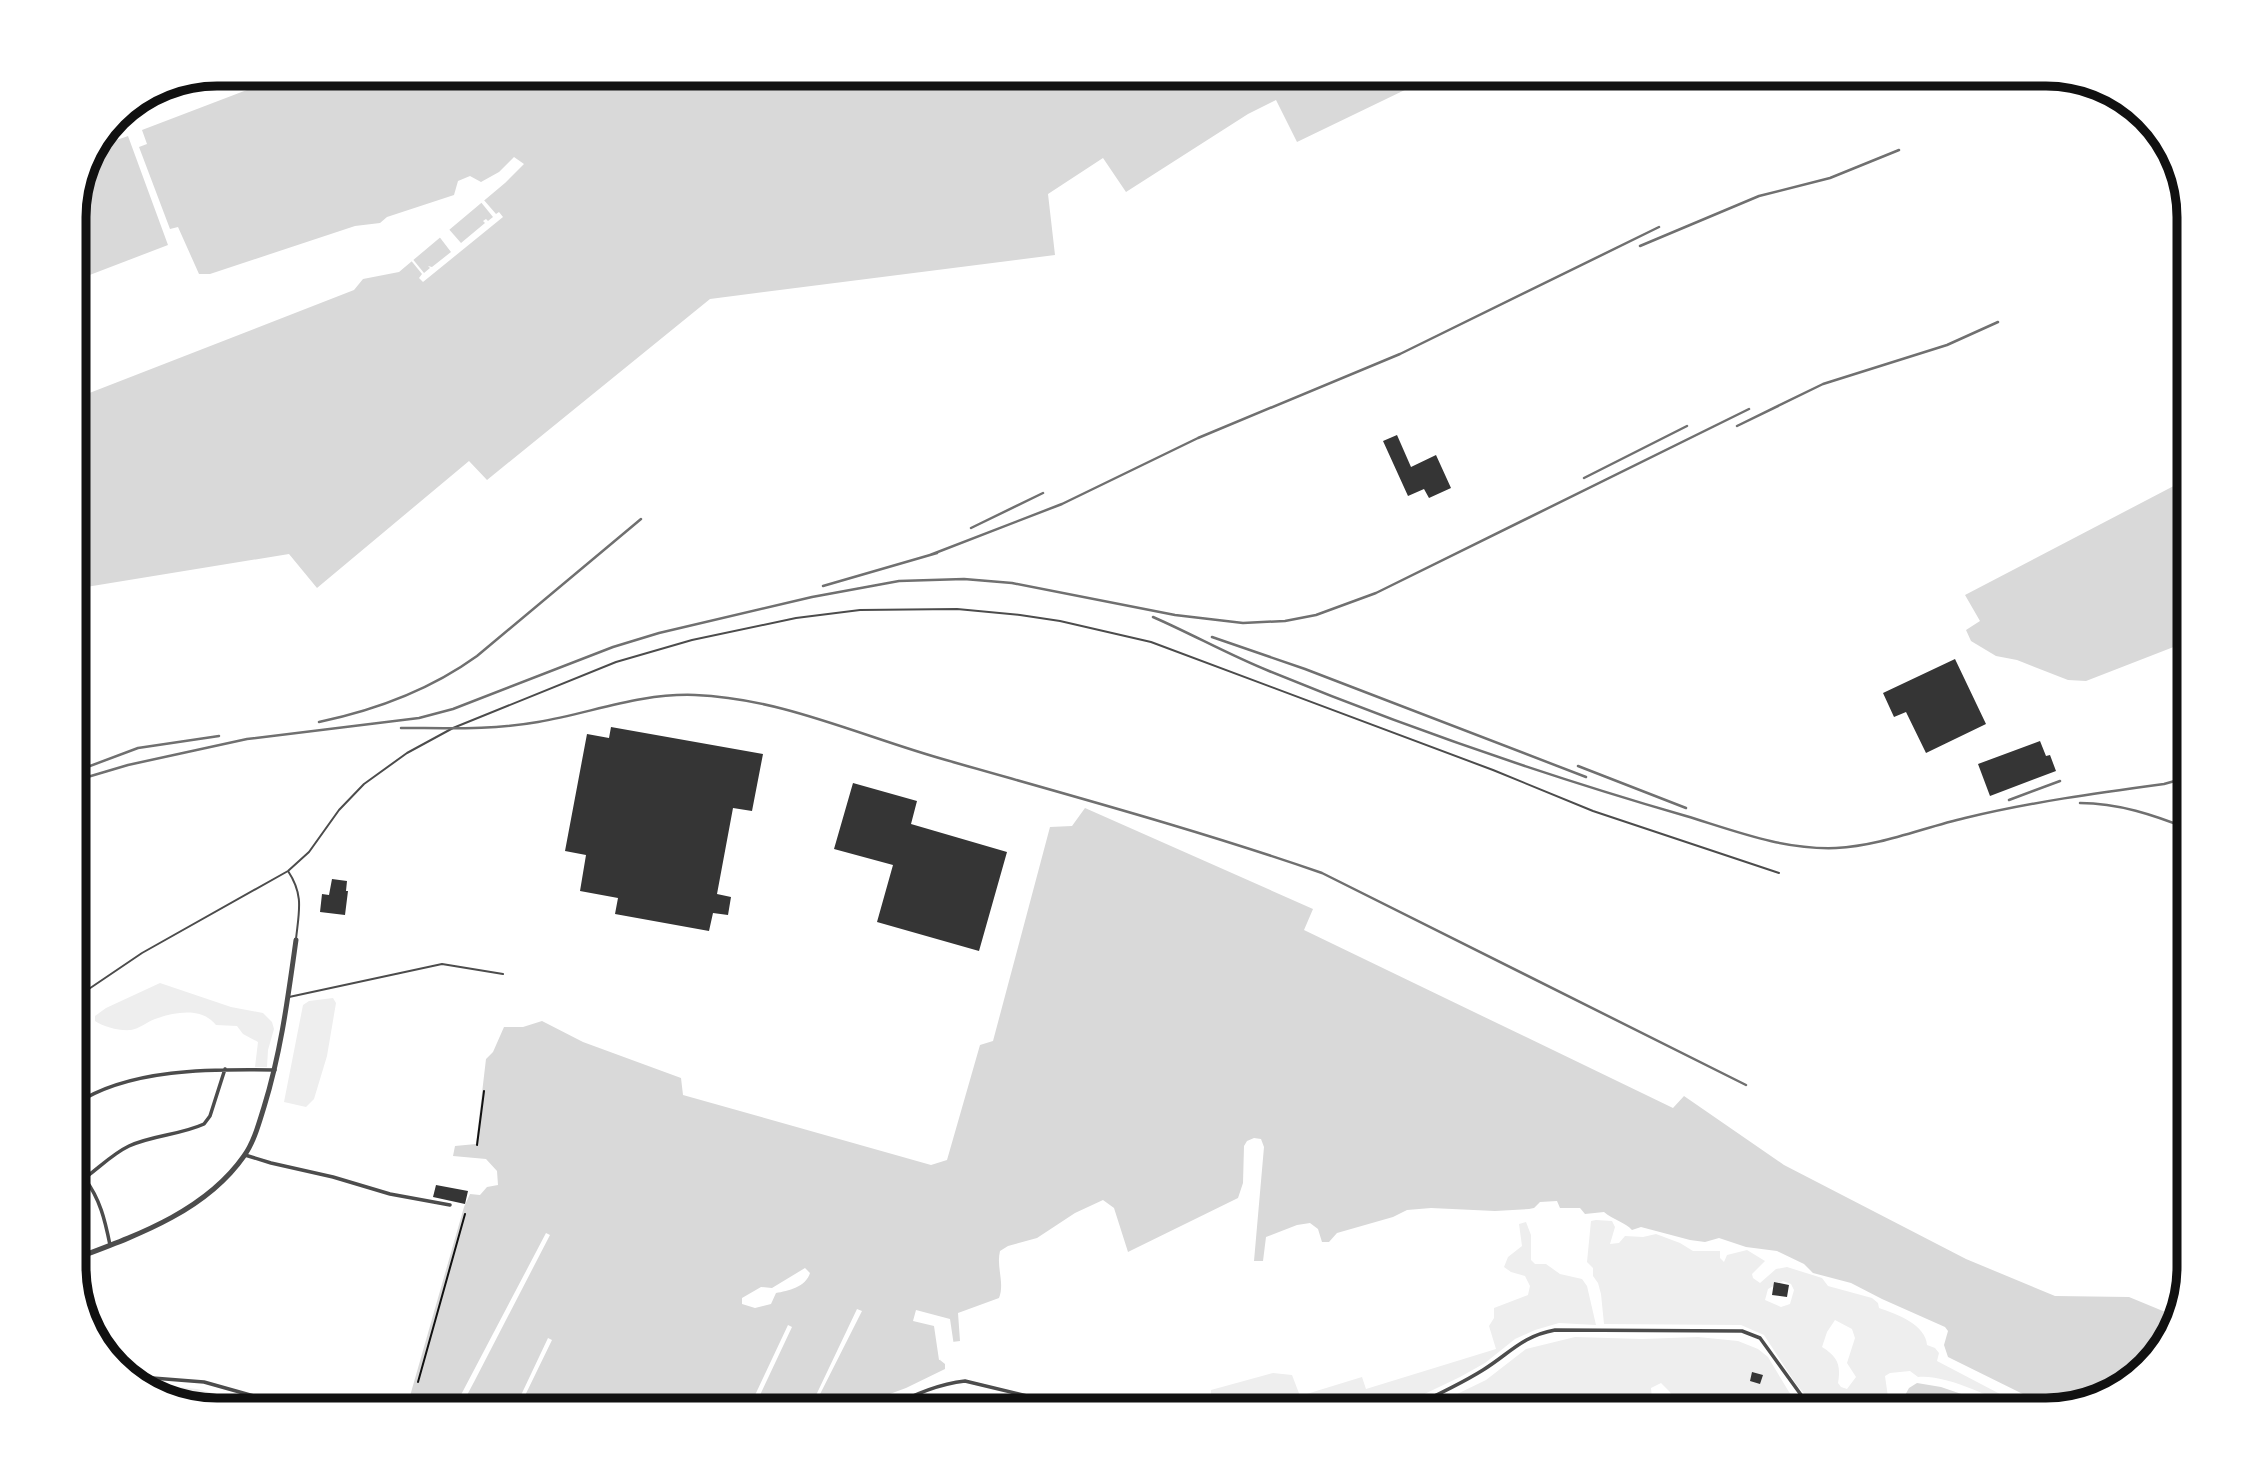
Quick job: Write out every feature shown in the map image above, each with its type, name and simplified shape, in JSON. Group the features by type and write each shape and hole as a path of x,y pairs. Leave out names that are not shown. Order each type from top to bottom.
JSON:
{"street":[{"path":"86,1254 155,1227 177,1215 224,1179 245,1155 259,1124 276,1070 296,940"},
{"path":"86,1098 98,1091 162,1076 225,1069 276,1070"},
{"path":"86,1178 100,1164 125,1148 149,1138 204,1124 225,1069"},
{"path":"245,1155 390,1194 450,1205"},
{"path":"86,1180 95,1192 104,1214 110,1245"},
{"path":"1428,1398 1487,1368 1521,1341 1555,1330 1742,1331 1760,1338 1803,1398"},
{"path":"147,1378 204,1382 258,1398"},
{"path":"908,1398 950,1383 965,1381 1035,1398"}],"lane":[{"path":"86,991 142,953 288,871 309,852 340,810 364,784 396,761 453,728 615,662 692,640 761,625 860,610 957,609 1020,615 1060,621 1151,642 1480,765 1593,811 1779,873"},
{"path":"288,871 300,895 296,940"},
{"path":"288,997 442,964 503,974"}],"path":[{"path":"477,1146 484,1091"},
{"path":"418,1382 465,1214"}],"shaded area":[{"path":"258,86 1413,86 1297,142 1276,100 1248,114 1126,192 1103,158 1048,194 1055,255 710,299 487,480 469,461 317,588 289,554 86,587 86,394 354,290 363,279 399,272 524,164 514,157 499,172 481,182 470,176 458,181 454,195 387,217 380,223 355,226 210,274 199,274 178,227 170,229 139,147 147,144 142,130"},
{"path":"128,136 168,245 86,276 88,191 99,159 109,142"},
{"path":"2177,484 2177,646 2086,681 2068,680 2017,660 1996,656 1971,641 1966,630 1980,621 1965,595"},
{"path":"1085,808 1313,909 1304,930 1673,1108 1684,1096 1784,1165 1966,1259 2055,1296 2129,1297 2168,1313 2164,1325 2139,1360 2112,1381 2080,1394 2031,1398 1948,1357 1944,1345 1948,1331 1945,1327 1851,1283 1813,1273 1804,1264 1777,1251 1746,1247 1719,1238 1705,1242 1641,1227 1632,1230 1604,1212 1585,1214 1580,1208 1560,1208 1557,1201 1540,1202 1529,1209 1407,1210 1393,1217 1337,1233 1329,1242 1322,1242 1318,1229 1310,1223 1297,1225 1266,1237 1263,1261 1254,1261 1264,1147 1261,1139 1254,1138 1244,1146 1243,1183 1238,1198 1128,1252 1114,1208 1103,1200 1075,1213 1037,1238 1000,1251 999,1298 958,1313 960,1341 952,1342 940,1360 945,1364 945,1369 879,1398 409,1398 464,1207 470,1194 480,1195 487,1187 498,1185 497,1171 486,1159 453,1156 455,1146 476,1144 486,1059 493,1052 504,1027 523,1027 542,1021 583,1042 681,1078 683,1095 931,1165 947,1160 980,1045 993,1041 1050,827 1072,826","holes":["805,1268 810,1273 801,1285 776,1293 771,1304 755,1308 742,1304 742,1298 761,1287 772,1288"]},
{"path":"160,983 231,1007 263,1013 272,1022 274,1029 267,1067 255,1067 258,1042 243,1034 237,1026 216,1025 196,1013 163,1017 131,1030 112,1028 95,1021 95,1016 106,1008"},
{"path":"333,998 336,1003 327,1056 314,1099 306,1107 284,1102 303,1005 309,1001"},
{"path":"1596,1220 1612,1221 1615,1227 1610,1244 1619,1243 1625,1236 1643,1237 1656,1234 1693,1251 1720,1251 1720,1258 1724,1262 1727,1255 1747,1250 1765,1261 1752,1274 1760,1283 1776,1269 1787,1267 1822,1278 1828,1286 1872,1298 1879,1308 1916,1326 1922,1332 1927,1345 1939,1353 1937,1361 2012,1398 1993,1398 1943,1379 1918,1377 1910,1371 1885,1376 1888,1398 1808,1398 1764,1335 1741,1325 1604,1324 1598,1283 1593,1276 1593,1268 1587,1262 1591,1221","holes":["1783,1281 1791,1284 1794,1290 1790,1304 1781,1307 1765,1300 1768,1289","1835,1320 1852,1329 1855,1338 1847,1363 1856,1377 1847,1389 1838,1383 1839,1371 1835,1358 1822,1347"]},
{"path":"1526,1222 1531,1235 1531,1260 1535,1264 1546,1264 1560,1274 1582,1279 1587,1286 1596,1325 1559,1323 1535,1330 1515,1339 1485,1363 1416,1398 1211,1398 1211,1390 1273,1373 1292,1375 1300,1396 1362,1377 1366,1389 1496,1349 1489,1326 1494,1318 1494,1308 1528,1295 1530,1286 1525,1276 1504,1267 1508,1257 1522,1246 1519,1224"},
{"path":"1575,1337 1698,1337 1738,1341 1758,1349 1768,1357 1795,1398 1673,1398 1661,1383 1651,1388 1652,1398 1449,1398 1486,1380 1526,1349"},
{"path":"1917,1383 1941,1387 1973,1398 1904,1398 1909,1388"},
{"path":"159,1385 197,1389 231,1398 183,1394"}],"pier":[{"path":"483,199 496,214 499,212 503,217 423,282 419,278 422,274 409,258 411,257 424,273 430,268 428,266 432,267 451,252 438,235 447,227 461,243 485,223 483,221 493,217 480,201"},
{"path":"546,1233 550,1235 465,1398 459,1398"},
{"path":"857,1309 862,1311 818,1398 815,1398"},
{"path":"916,1310 950,1319 954,1346 945,1359 939,1360 934,1326 913,1321"},
{"path":"788,1325 792,1327 759,1398 754,1398"},
{"path":"548,1338 552,1340 524,1398 520,1398"}],"building":[{"path":"1397,435 1411,467 1436,455 1451,488 1429,498 1424,489 1408,496 1383,441"},
{"path":"1955,659 1986,724 1926,753 1906,712 1894,717 1883,693"},
{"path":"611,727 763,754 752,811 733,808 717,894 731,897 728,915 713,913 709,931 615,914 618,898 580,891 586,855 565,851 587,734 609,738"},
{"path":"2040,741 2046,756 2050,755 2056,771 1990,796 1978,764"},
{"path":"853,783 917,801 911,824 1007,852 979,951 877,922 893,865 834,849"},
{"path":"332,879 347,881 345,915 320,912 322,894 329,895"},
{"path":"436,1185 468,1191 465,1204 433,1197"},
{"path":"1774,1282 1789,1285 1787,1297 1772,1295"},
{"path":"1752,1372 1763,1375 1760,1384 1750,1381"}],"railway":[{"path":"1640,246 1759,196 1830,178 1899,150"},
{"path":"930,555 1062,504 1198,438 1400,354 1659,227"},
{"path":"1737,426 1823,384 1947,345 1998,322"},
{"path":"86,777 128,765 247,739 419,718 453,709 613,647 659,633 812,597 899,581 964,579 1012,583 1175,615 1243,623 1285,621 1316,615 1376,593 1749,409"},
{"path":"1584,478 1687,426"},
{"path":"971,528 1043,493"},
{"path":"319,722 402,697 459,668 477,656 641,519"},
{"path":"823,586 937,553"},
{"path":"1153,617 1254,665 1423,731 1528,767 1778,843 1816,848 1852,847 1990,812 2177,780"},
{"path":"1212,637 1305,669 1586,777"},
{"path":"401,728 521,725 635,700 675,695 727,698 790,711 915,751 1182,828 1322,873 1746,1085"},
{"path":"86,768 138,748 219,736"},
{"path":"1578,766 1686,808"},
{"path":"2009,800 2060,781"},
{"path":"2080,803 2136,811 2177,824"}]}
